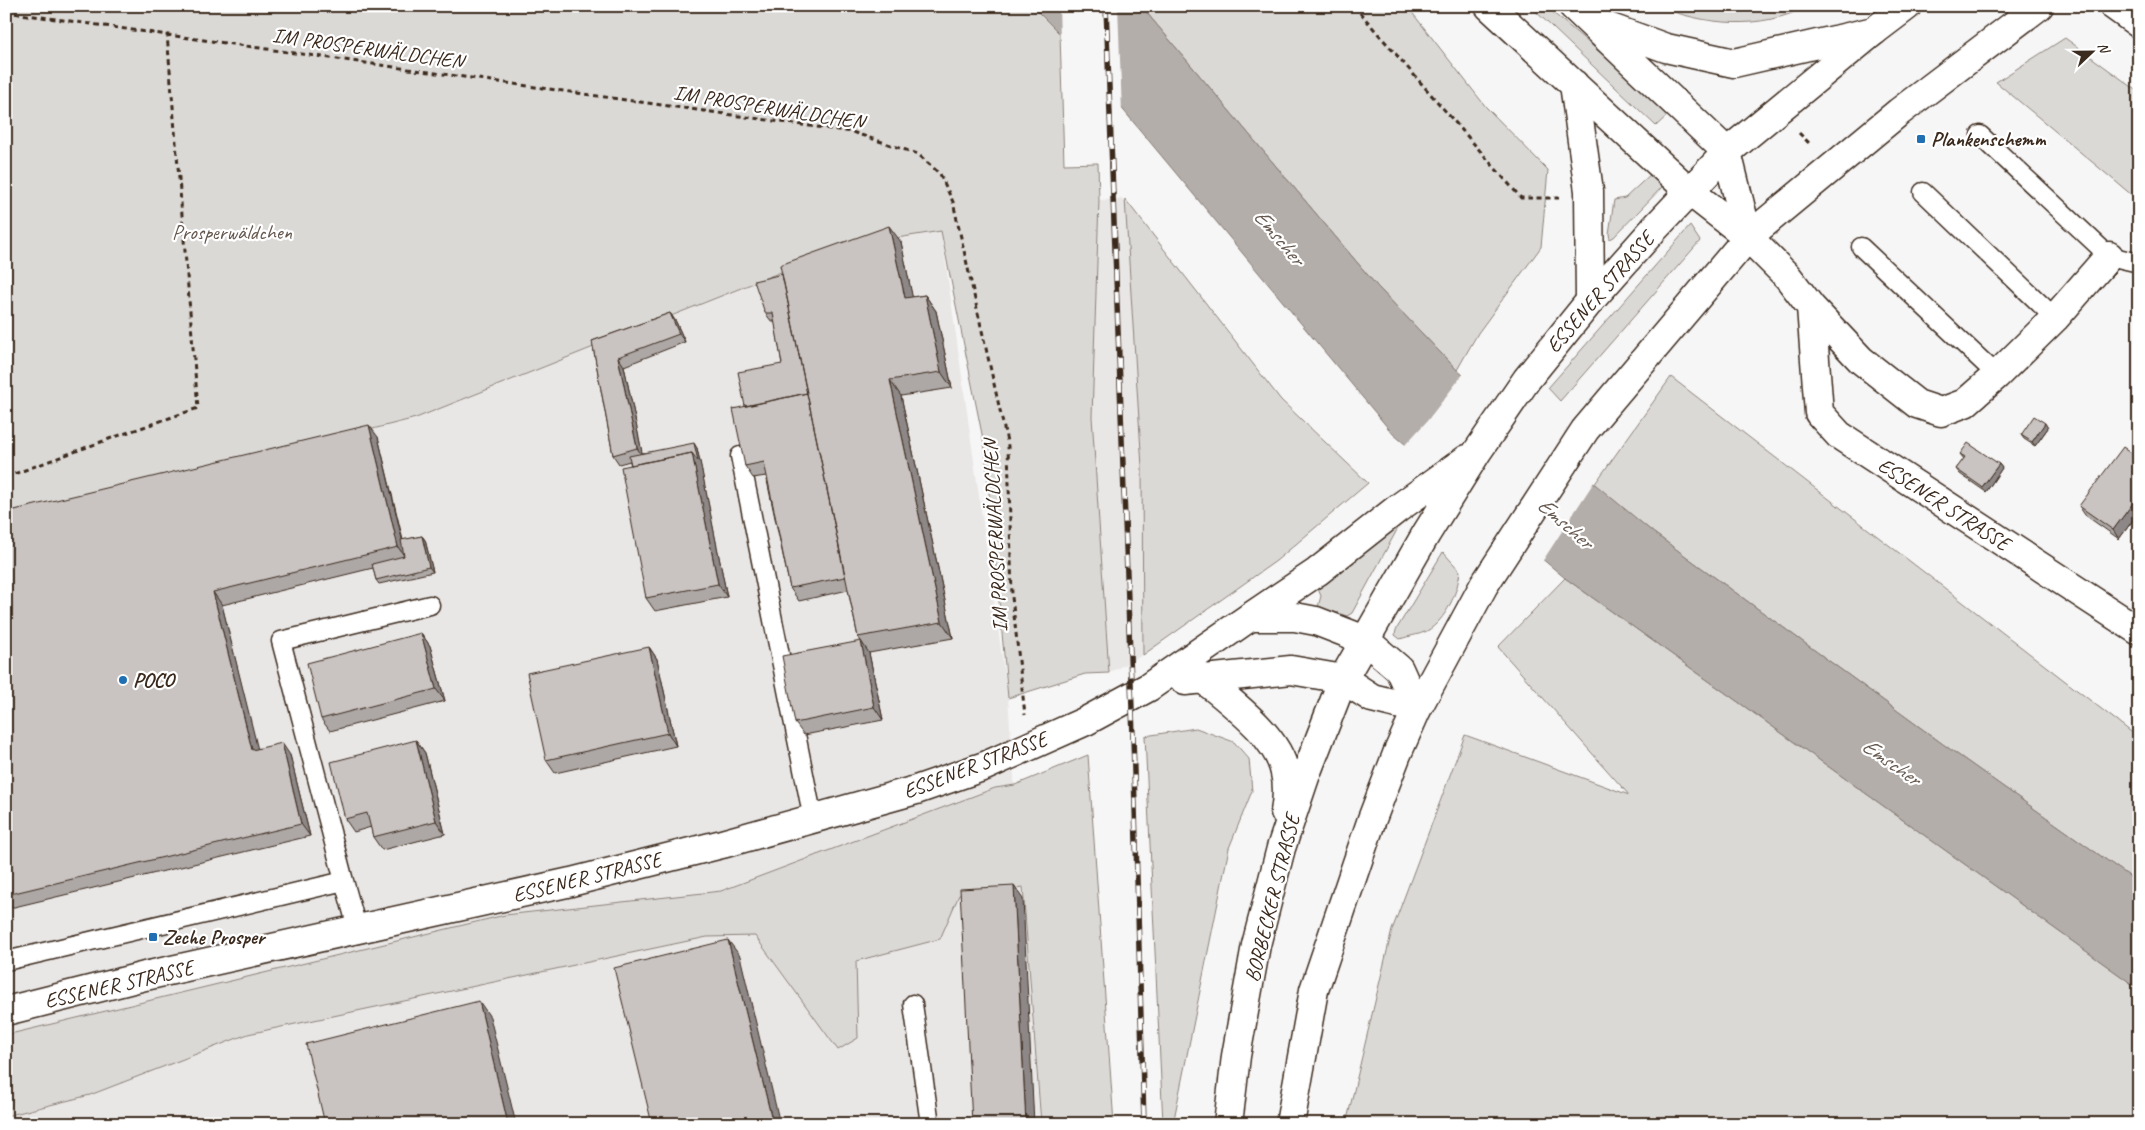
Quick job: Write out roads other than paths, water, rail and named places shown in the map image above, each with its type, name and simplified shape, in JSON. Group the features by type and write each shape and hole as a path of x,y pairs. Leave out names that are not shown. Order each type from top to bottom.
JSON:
{"main road":[{"path":"1490,6 1689,191 1748,238 1788,277 1811,306 1861,360 1917,404 1941,412 1965,403 2056,318 2109,256"},
{"name":"ESSENER STRASSE","path":"1343,679 1426,534 1477,452 1528,379 1590,301 1689,191 1727,152 1907,6"},
{"path":"1290,1124 1314,990 1372,818 1417,709 1484,585 1585,430 1748,238 1899,112 2039,6"},
{"path":"2114,6 2139,24"},
{"path":"1580,13 1666,48 1734,63 1874,31"},
{"path":"1580,13 1727,152 1748,238"},
{"path":"1574,84 1589,192 1590,301"},
{"name":"ESSENER STRASSE","path":"1811,306 1819,412 1839,435 2139,631"},
{"name":"ESSENER STRASSE","path":"6,1011 145,976 590,877 813,819 916,790 985,766 1028,748 1149,687 1317,572 1396,509 1477,452"},
{"path":"1250,617 1295,617 1316,621 1365,640 1399,669 1417,709"},
{"name":"ESSENER STRASSE","path":"1149,687 1201,677 1291,670 1343,679 1372,698 1417,709"},
{"path":"1201,677 1250,718 1266,735 1286,772 1286,804 1281,848"},
{"name":"BORBECKER STRASSE","path":"1228,1124 1236,1056 1256,945 1281,848 1312,756 1343,679"}],"lane":[{"path":"1980,135 2109,256 2139,263"},
{"path":"1923,192 2056,318"},
{"path":"1861,247 1997,375"},
{"path":"740,456 813,819"},
{"path":"358,930 282,641 430,605"},
{"path":"6,961 344,881"},
{"path":"913,1004 930,1124"}],"water":[{"name":"Emscher","path":"1032,6 1141,6 1377,286 1457,370 1654,533 1947,747 2139,883 2139,989 1565,578 1393,434 1060,34"}],"railway":[{"path":"1106,6 1133,736 1144,1124"}],"place":[{"name":"Plankenschemm","path":"1921,139"},
{"name":"POCO","path":"123,680"},
{"name":"Zeche Prosper","path":"153,937"}],"park label":[{"name":"Prosperwäldchen","path":"232,232"}]}
